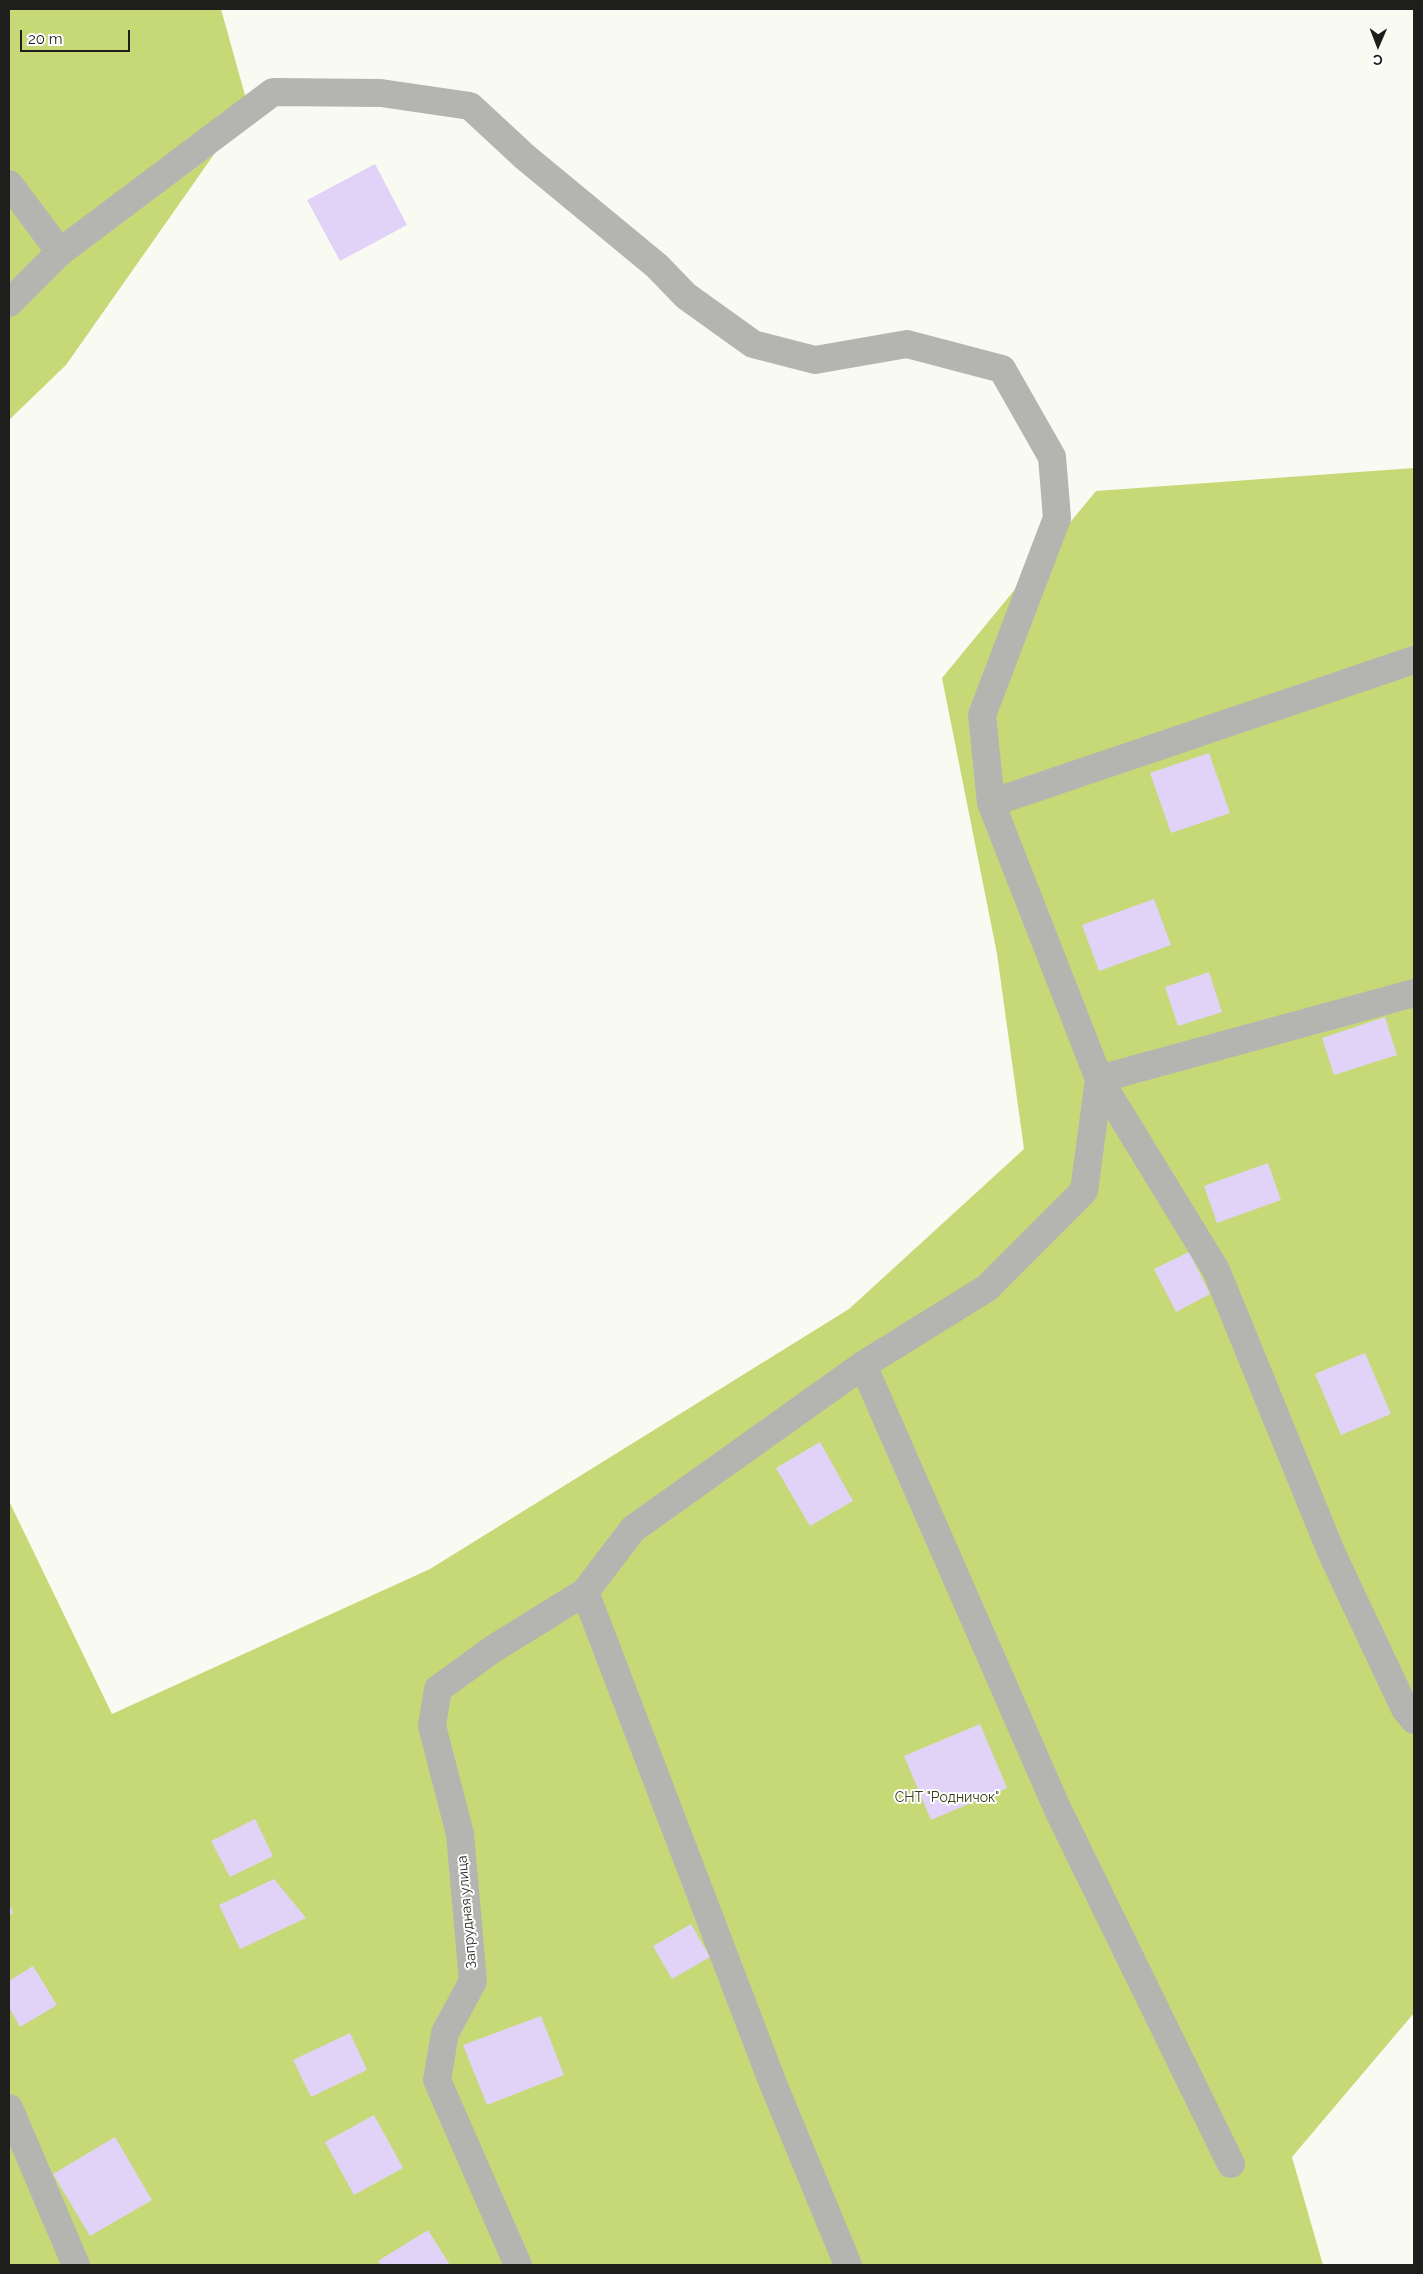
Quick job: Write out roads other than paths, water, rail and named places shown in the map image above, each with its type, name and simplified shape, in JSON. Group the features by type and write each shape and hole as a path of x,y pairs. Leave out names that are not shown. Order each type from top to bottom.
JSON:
{"lane":[{"path":"9,303 60,252 273,92 381,93 470,106 525,157 657,266 686,296 753,344 815,360 907,344 1002,368 1052,457 1057,518 982,715 991,803 1099,1079 1216,1270 1332,1554 1406,1708 1414,1720"},
{"path":"9,184 60,252"},
{"path":"991,803 1414,660"},
{"path":"1099,1079 1414,993"},
{"path":"848,2265 769,2072 584,1592 633,1529 863,1365 987,1288 1084,1191 1099,1079"},
{"path":"863,1365 1058,1810 1231,2164"},
{"name":"Запрудная улица","path":"518,2265 438,2080 445,2033 473,1981 460,1834 432,1726 438,1689 493,1649 584,1592"},
{"path":"9,2108 76,2265"}],"park label":[{"name":"СНТ \"Родничок\"","path":"947,1798"}]}
